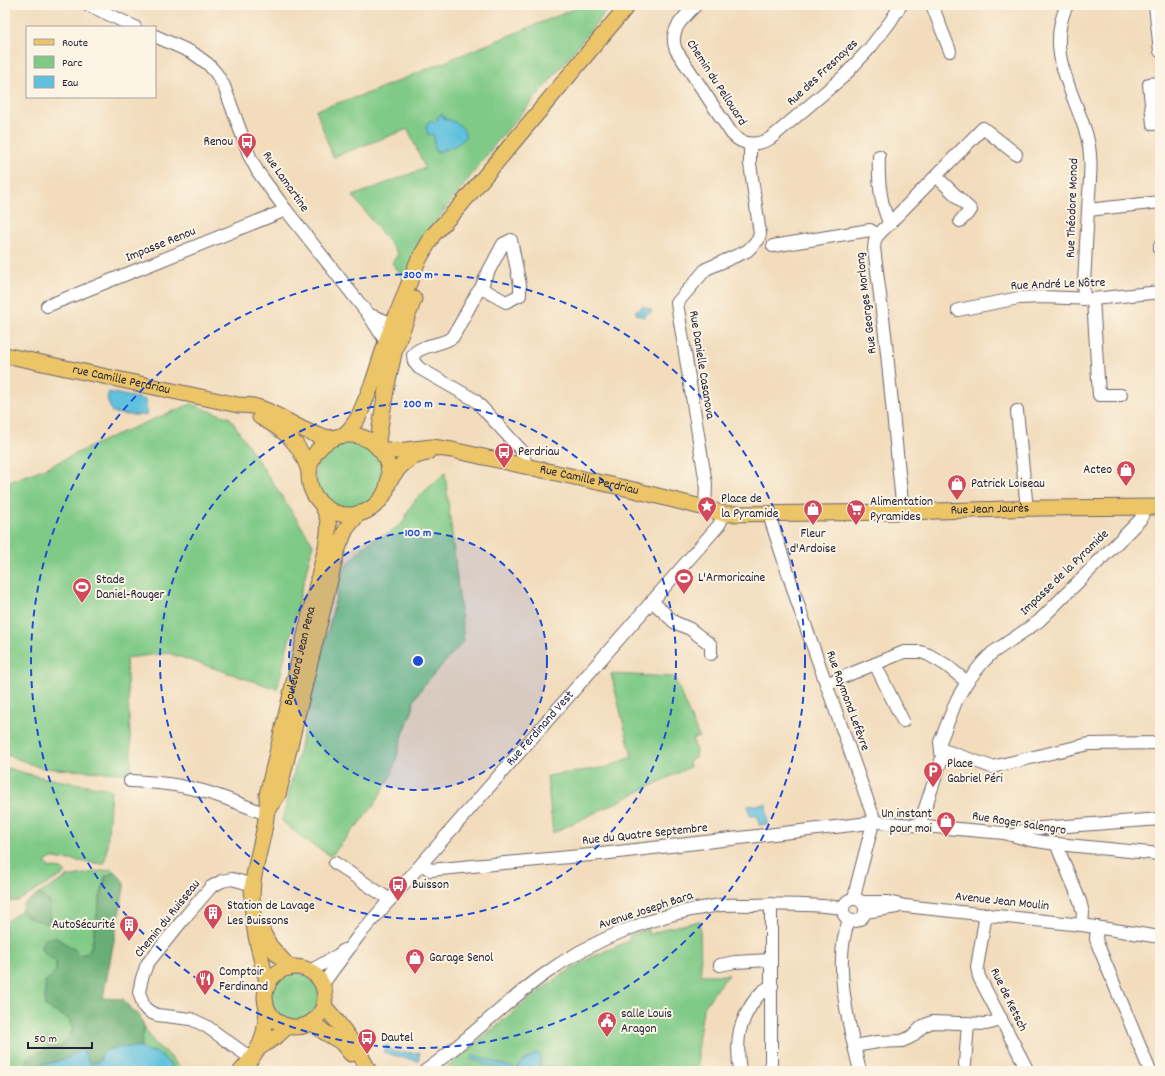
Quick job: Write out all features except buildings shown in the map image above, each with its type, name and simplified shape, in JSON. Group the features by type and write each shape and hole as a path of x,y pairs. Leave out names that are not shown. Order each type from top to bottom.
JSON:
{"main road":[{"path":"378,448 393,324 417,263 433,235 459,207 628,5"},
{"path":"238,405 256,406 324,438 339,437 356,436 368,440 378,448 385,458 388,470 388,483 378,502 369,509 349,515 339,514 322,505 311,489 309,471 311,460 324,444 339,437 350,429 358,418 426,267 459,207"},
{"name":"rue Camille Perdriau","path":"5,355 238,405"},
{"path":"238,405 269,422 288,436 298,446 309,471"},
{"name":"Rue Camille Perdriau","path":"378,448 397,451 432,447 452,450 705,508 724,514"},
{"name":"Rue Camille Perdriau","path":"388,483 401,465 418,454 452,450"},
{"name":"Boulevard Jean Pena","path":"268,984 255,931 253,884 267,812 267,795 326,547 329,526 328,516 322,505"},
{"name":"Rue Jean Jaurès","path":"724,514 1160,507"},
{"name":"Boulevard Jean Pena","path":"267,812 278,795 337,551 346,529 359,513"},
{"name":"Boulevard Jean Pena","path":"253,906 262,933 270,946 290,968"},
{"path":"255,1053 266,1026 267,1008 265,998 268,984 277,973 290,968 300,968 310,971 317,977 322,985 325,995 324,1006 312,1022 299,1027 288,1026 276,1020 267,1008"},
{"path":"324,1006 335,1018 356,1048 367,1071"},
{"path":"312,1022 340,1042 367,1071"},
{"path":"241,1071 255,1053 288,1026"}],"street":[{"path":"89,5 132,26"},
{"name":"Chemin du Pellouard","path":"696,5 679,22 674,34 673,43 676,50 732,134 741,141 750,144"},
{"name":"Rue des Fresnayes","path":"750,144 762,142 771,138 843,76 870,48 902,5"},
{"path":"932,5 950,51"},
{"name":"Rue Théodore Monod","path":"1067,5 1060,27 1059,46 1062,69 1086,134 1089,148 1090,182 1088,210 1088,299 1099,395 1121,395"},
{"path":"1155,5 1160,51"},
{"name":"Rue Lamartine","path":"156,36 193,53 208,64 216,73 224,86 250,157 267,185 368,314 390,346"},
{"path":"1160,83 1149,84 1153,124 1160,123"},
{"name":"Rue Georges Morlong","path":"903,512 885,334 874,248 875,240 878,235 983,128 1016,154"},
{"name":"Rue Danielle Casanova","path":"705,508 706,484 677,303 706,268 747,251 758,240 760,234 750,164 750,144"},
{"path":"879,156 878,171 884,212 890,224"},
{"path":"936,176 971,210 960,221"},
{"path":"1088,210 1160,202"},
{"name":"Impasse Renou","path":"47,306 286,210"},
{"path":"773,246 870,230 878,235"},
{"path":"481,288 506,302 520,295 520,285 511,240 504,244 453,337 446,342 420,349 413,355 414,362 419,368 476,400 523,452 526,467"},
{"name":"Rue André Le Nôtre","path":"958,310 1019,298 1042,297 1088,299 1160,292"},
{"name":"Rue Lamartine","path":"368,314 393,324"},
{"path":"1017,411 1027,509"},
{"name":"Impasse de la Pyramide","path":"941,752 940,742 957,700 967,682 983,662 992,653 1039,621 1140,520 1144,508"},
{"name":"Rue Ferdinand Vest","path":"322,985 354,942 719,525 724,514"},
{"name":"Rue Raymond Lefèvre","path":"770,514 800,610 873,816 873,823 857,884 861,904"},
{"path":"652,601 674,622 690,629 711,645 711,654"},
{"path":"826,684 904,652 921,652 929,655 946,665 967,682"},
{"path":"875,664 903,721"},
{"path":"919,826 942,758 941,752 946,752 992,767 1089,744 1160,743"},
{"path":"130,780 186,787 267,812"},
{"path":"1016,836 1018,833 1027,829 1160,819"},
{"name":"Rue du Quatre Septembre","path":"422,864 430,870 601,854 873,823"},
{"name":"Rue Roger Salengro","path":"873,823 1004,833 1030,840 1057,844 1160,854"},
{"path":"1057,844 1084,913 1082,925"},
{"path":"335,863 390,900"},
{"name":"Chemin du Ruisseau","path":"253,884 232,879 222,881 211,887 147,964 139,992 144,1007 150,1012 157,1015 191,1019 255,1053"},
{"path":"848,900 861,904 864,915 859,920 849,920 844,915 843,908 848,900"},
{"path":"770,1071 772,986 771,904"},
{"name":"Avenue Joseph Bara","path":"425,1071 448,1054 542,975 591,944 630,928 688,911 715,906 771,904 843,908"},
{"name":"Avenue Jean Moulin","path":"861,904 884,910 905,906 986,914 1082,925 1160,937"},
{"name":"Rue de Ketsch","path":"986,914 977,967 979,977 1028,1071"},
{"path":"849,920 841,959 842,976 854,1046 860,1071"},
{"path":"1097,927 1096,939 1150,1071"},
{"name":"Rue Ferdinand Vest","path":"310,971 338,955 354,942"},
{"path":"720,965 735,962 771,960"},
{"path":"740,1071 738,1056 740,1031 750,1008 760,993 766,987 772,986"},
{"path":"854,1046 878,1042 902,1041 911,1037 923,1026 932,1022 991,1023 1001,1018"},
{"path":"965,1064 968,1022"},
{"name":"Avenue Joseph Bara","path":"435,1071 448,1054"}],"green space":[{"path":"584,5 611,5 548,83 496,143 437,220 405,284 403,277 392,263 398,254 353,196 425,168 408,129 333,157 316,110 366,94"},
{"path":"191,404 230,418 313,544 277,689 168,653 126,658 132,774 41,768 5,754 5,483 46,468 113,436"},
{"path":"349,441 362,444 373,451 380,462 383,475 380,488 373,499 362,506 349,509 336,506 325,499 318,488 315,475 318,462 325,451 336,444"},
{"path":"445,473 464,641 423,686 414,700 413,709 402,737 392,774 373,807 331,856 306,841 282,821 343,569 367,543 387,534 399,526 404,521 409,509 416,499"},
{"path":"611,674 674,677 699,737 693,739 697,756 689,762 690,767 553,833 547,776 607,767 632,757"},
{"path":"5,767 44,778 111,789 107,848 104,864 52,858 45,862 50,868 62,869 66,873 18,901 5,902"},
{"path":"112,869 115,872 105,876 92,945 88,953 80,955 74,949 44,939 41,948 44,953 56,961 56,971 45,983 61,1015 68,1018 73,1029 70,1037 61,1047 49,1048 28,1058 26,1071 5,1071 5,922 21,911 34,920 50,920 50,902 39,894 67,877"},
{"path":"115,872 125,883 103,998 123,999 130,1008 140,1016 144,1027 141,1047 114,1049 100,1057 101,1061 93,1064 89,1063 85,1054 81,1051 65,1059 36,1067 35,1071 26,1071 28,1058 30,1056 49,1048 61,1047 70,1037 73,1029 68,1018 45,1007 45,982 56,971 56,961 44,953 41,948 44,939 55,937 74,949 80,955 88,953 92,945 99,903 106,876"},
{"path":"39,894 50,902 49,924 27,916 21,911 23,904"},
{"path":"700,921 701,975 729,975 717,988 703,1009 698,1042 698,1071 443,1071 518,1008 557,978 592,957 629,941 630,935 648,929 648,935 668,928"},
{"path":"290,973 300,973 309,977 315,983 318,988 318,1006 309,1017 300,1021 290,1021 281,1017 275,1011 271,1002 271,992 275,983 281,977"},
{"path":"144,1027 155,1044 167,1053 183,1071 175,1071 162,1056 141,1047"}],"water":[{"path":"442,114 444,118 459,125 464,130 465,138 452,147 436,152 433,134 428,135 426,128 428,122 432,120 433,122 436,122 438,119 437,117"},
{"path":"645,306 648,309 651,309 651,313 648,313 644,317 636,314 636,310 639,310 641,307"},
{"path":"109,392 146,400 147,415 125,415 112,412 107,399"},
{"path":"766,804 768,824 759,825 758,816 750,816 748,806"},
{"path":"387,1044 393,1052 420,1053 418,1061 384,1052"},
{"path":"141,1047 148,1052 158,1052 157,1053 168,1062 175,1071 35,1071 36,1067 65,1059 81,1050 91,1064 101,1061 101,1055 108,1050 116,1048"},
{"path":"537,1053 541,1056 539,1066 559,1067 567,1071 508,1071 471,1059 473,1055 516,1069 525,1060"}],"place":[{"name":"Renou","path":"247,159"},
{"name":"Perdriau","path":"504,469"},
{"name":"Acteo","path":"1126,487"},
{"name":"Patrick Loiseau","path":"957,501"},
{"name":"Place de la Pyramide","path":"707,523"},
{"name":"Fleur d'Ardoise","path":"813,526"},
{"name":"Alimentation Pyramides","path":"856,526"},
{"name":"L'Armoricaine","path":"684,595"},
{"name":"Stade Daniel-Rouger","path":"82,604"},
{"name":"Place Gabriel Péri","path":"933,788"},
{"name":"Un instant pour moi","path":"946,838"},
{"name":"Buisson","path":"398,902"},
{"name":"Station de Lavage Les Buissons","path":"213,930"},
{"name":"AutoSécurité","path":"129,942"},
{"name":"Garage Senol","path":"415,975"},
{"name":"Comptoir Ferdinand","path":"205,996"},
{"name":"salle Louis Aragon","path":"607,1038"},
{"name":"Dautel","path":"367,1055"}]}
